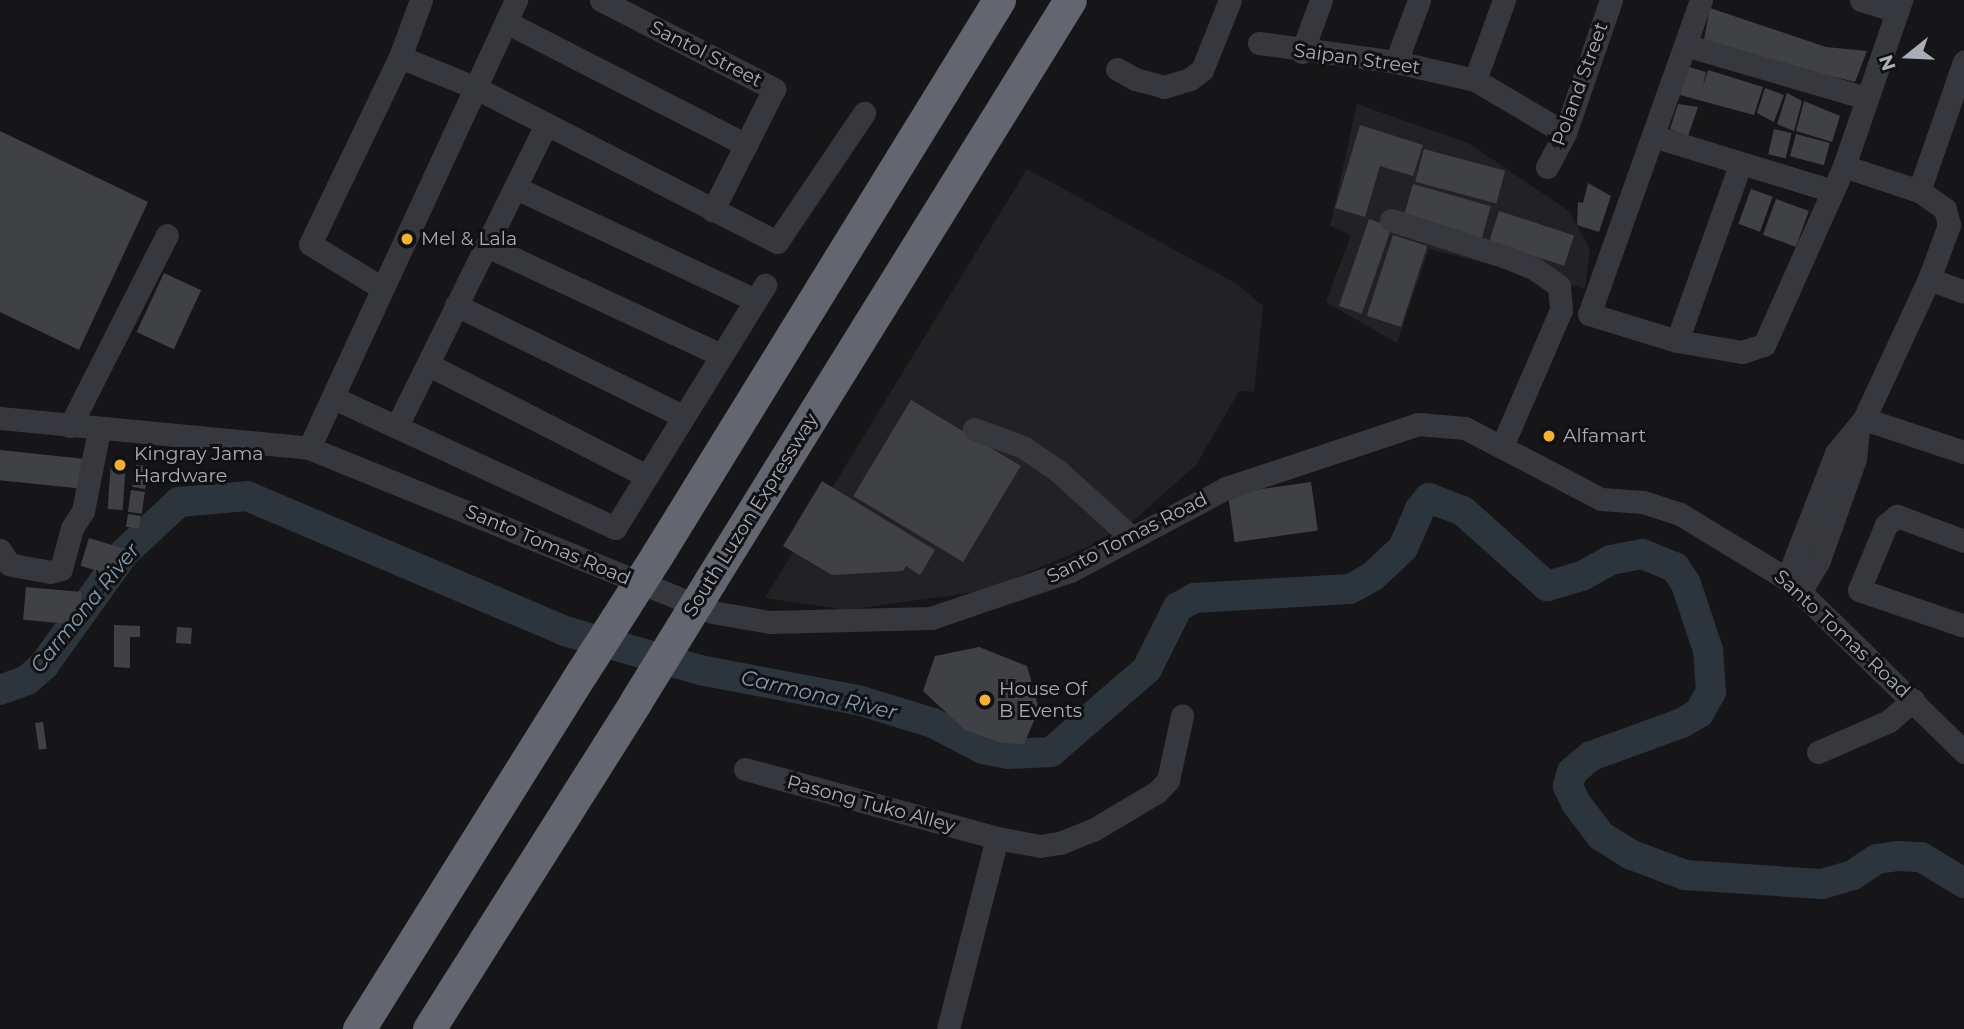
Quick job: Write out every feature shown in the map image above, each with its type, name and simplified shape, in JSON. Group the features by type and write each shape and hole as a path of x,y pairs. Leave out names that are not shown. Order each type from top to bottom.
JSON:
{"highway":[{"path":"359,1029 657,555 999,0"},
{"name":"South Luzon Expressway","path":"429,1029 636,701 1070,0"}],"street":[{"path":"382,288 310,244 400,57 421,0"},
{"path":"309,448 516,0"},
{"name":"Santol Street","path":"601,0 774,89 746,145"},
{"path":"1117,68 1135,79 1164,87 1190,79 1202,70 1230,0"},
{"path":"1302,52 1321,0"},
{"path":"1395,62 1419,0"},
{"path":"1475,80 1504,0"},
{"name":"Poland Street","path":"1547,167 1565,133 1611,0"},
{"path":"1701,0 1589,314 1677,341 1742,352 1764,345 1844,166 1899,5 1861,0"},
{"path":"506,22 746,145 713,210"},
{"name":"Saipan Street","path":"1259,43 1302,52 1395,62 1475,80 1565,133"},
{"path":"1685,45 1866,98"},
{"path":"400,57 474,87 777,242 864,113"},
{"path":"1919,191 1964,62"},
{"path":"397,426 547,124"},
{"path":"1653,136 1740,165 1833,191"},
{"path":"1677,341 1740,165"},
{"path":"1793,585 1822,519 1836,453 1861,424 1929,279 1949,225 1945,209 1919,191 1844,166"},
{"path":"334,398 615,528 760,293 516,188"},
{"path":"1391,220 1506,257 1535,269 1559,286 1561,310 1503,444"},
{"path":"70,426 167,235"},
{"path":"487,246 721,355"},
{"path":"1929,279 1964,292"},
{"path":"456,305 683,416"},
{"path":"429,365 647,476"},
{"name":"Santo Tomas Road","path":"0,418 99,430 309,448 712,612 770,622 931,618 1070,571 1226,488 1418,424 1465,428 1503,444 1601,499 1643,502 1680,514 1793,585 1964,752"},
{"path":"1861,424 1962,445"},
{"path":"974,429 1023,447 1057,470 1132,538"},
{"path":"0,550 9,564 50,572 61,569 72,528 83,511 99,430"},
{"path":"1964,541 1897,516 1886,525 1859,590 1964,626"},
{"path":"1818,752 1889,721 1913,700"},
{"name":"Pasong Tuko Alley","path":"745,769 997,838 1040,846 1060,843 1093,830 1157,792 1168,780 1182,716"},
{"path":"948,1029 997,838"}],"shaded area":[{"path":"1357,104 1468,143 1569,211 1590,249 1585,289 1429,249 1397,343 1326,302 1351,235 1330,226"},
{"path":"1027,169 1237,284 1263,306 1254,392 1239,391 1196,465 1133,521 1086,548 983,591 847,610 765,598"}],"building":[{"path":"1710,8 1826,47 1867,51 1855,82 1718,48 1704,39"},
{"path":"1689,67 1706,72 1703,86 1708,70 1763,87 1754,115 1680,95"},
{"path":"1765,88 1784,95 1774,122 1757,113"},
{"path":"1787,93 1802,101 1794,131 1777,124"},
{"path":"1804,101 1840,116 1832,142 1796,131"},
{"path":"1678,104 1698,107 1688,136 1670,129"},
{"path":"1360,125 1423,145 1413,176 1380,166 1365,217 1335,208"},
{"path":"1774,129 1792,133 1786,158 1768,154"},
{"path":"0,131 148,202 79,350 0,312"},
{"path":"1796,134 1830,143 1824,165 1790,156"},
{"path":"1424,149 1505,171 1496,204 1415,182"},
{"path":"1588,183 1611,196 1599,232 1577,225 1578,202 1583,203"},
{"path":"1413,184 1491,206 1482,238 1404,216"},
{"path":"1751,189 1773,197 1760,232 1738,224"},
{"path":"1776,199 1809,211 1796,247 1763,235"},
{"path":"1499,211 1574,235 1564,266 1489,241"},
{"path":"1369,219 1392,227 1362,314 1339,306"},
{"path":"1393,235 1427,246 1401,327 1367,316"},
{"path":"164,273 201,290 174,349 137,332"},
{"path":"911,400 1021,466 963,562 853,496"},
{"path":"0,450 88,459 84,489 0,480"},
{"path":"111,461 126,462 123,510 108,509"},
{"path":"136,465 147,466 146,477 134,475"},
{"path":"134,477 147,479 145,489 132,487"},
{"path":"822,481 935,550 920,575 906,566 903,571 832,575 783,546"},
{"path":"1311,482 1318,531 1235,542 1228,494"},
{"path":"131,490 145,492 142,514 128,512"},
{"path":"128,514 141,516 139,529 126,527"},
{"path":"89,538 124,549 116,577 81,566"},
{"path":"26,587 82,592 79,625 23,620"},
{"path":"114,625 140,626 140,637 130,637 130,668 114,667"},
{"path":"177,627 192,628 191,644 176,643"},
{"name":"House Of B Events","path":"979,647 1027,666 1039,709 1024,744 1002,743 965,730 923,691 935,656"},
{"path":"43,722 47,749 39,750 35,723"}],"waterway":[{"name":"Carmona River","path":"0,690 27,680 44,665 125,552 179,502 247,496 565,631 700,670 858,700 933,723 983,749 1008,754 1051,752 1147,669 1178,607 1194,598 1350,589 1372,577 1403,548 1420,509 1429,498 1463,511 1547,586 1582,576 1611,560 1642,554 1675,567 1686,584 1708,650 1711,692 1699,713 1682,723 1591,756 1572,772 1568,786 1576,803 1601,836 1632,855 1685,875 1822,884 1853,875 1877,859 1899,856 1921,857 1964,883"}],"place":[{"name":"Mel & Lala","path":"407,239"},
{"name":"Alfamart","path":"1549,436"},
{"name":"Kingray Jama Hardware","path":"120,465"},
{"name":"House Of B Events","path":"985,700"}]}
